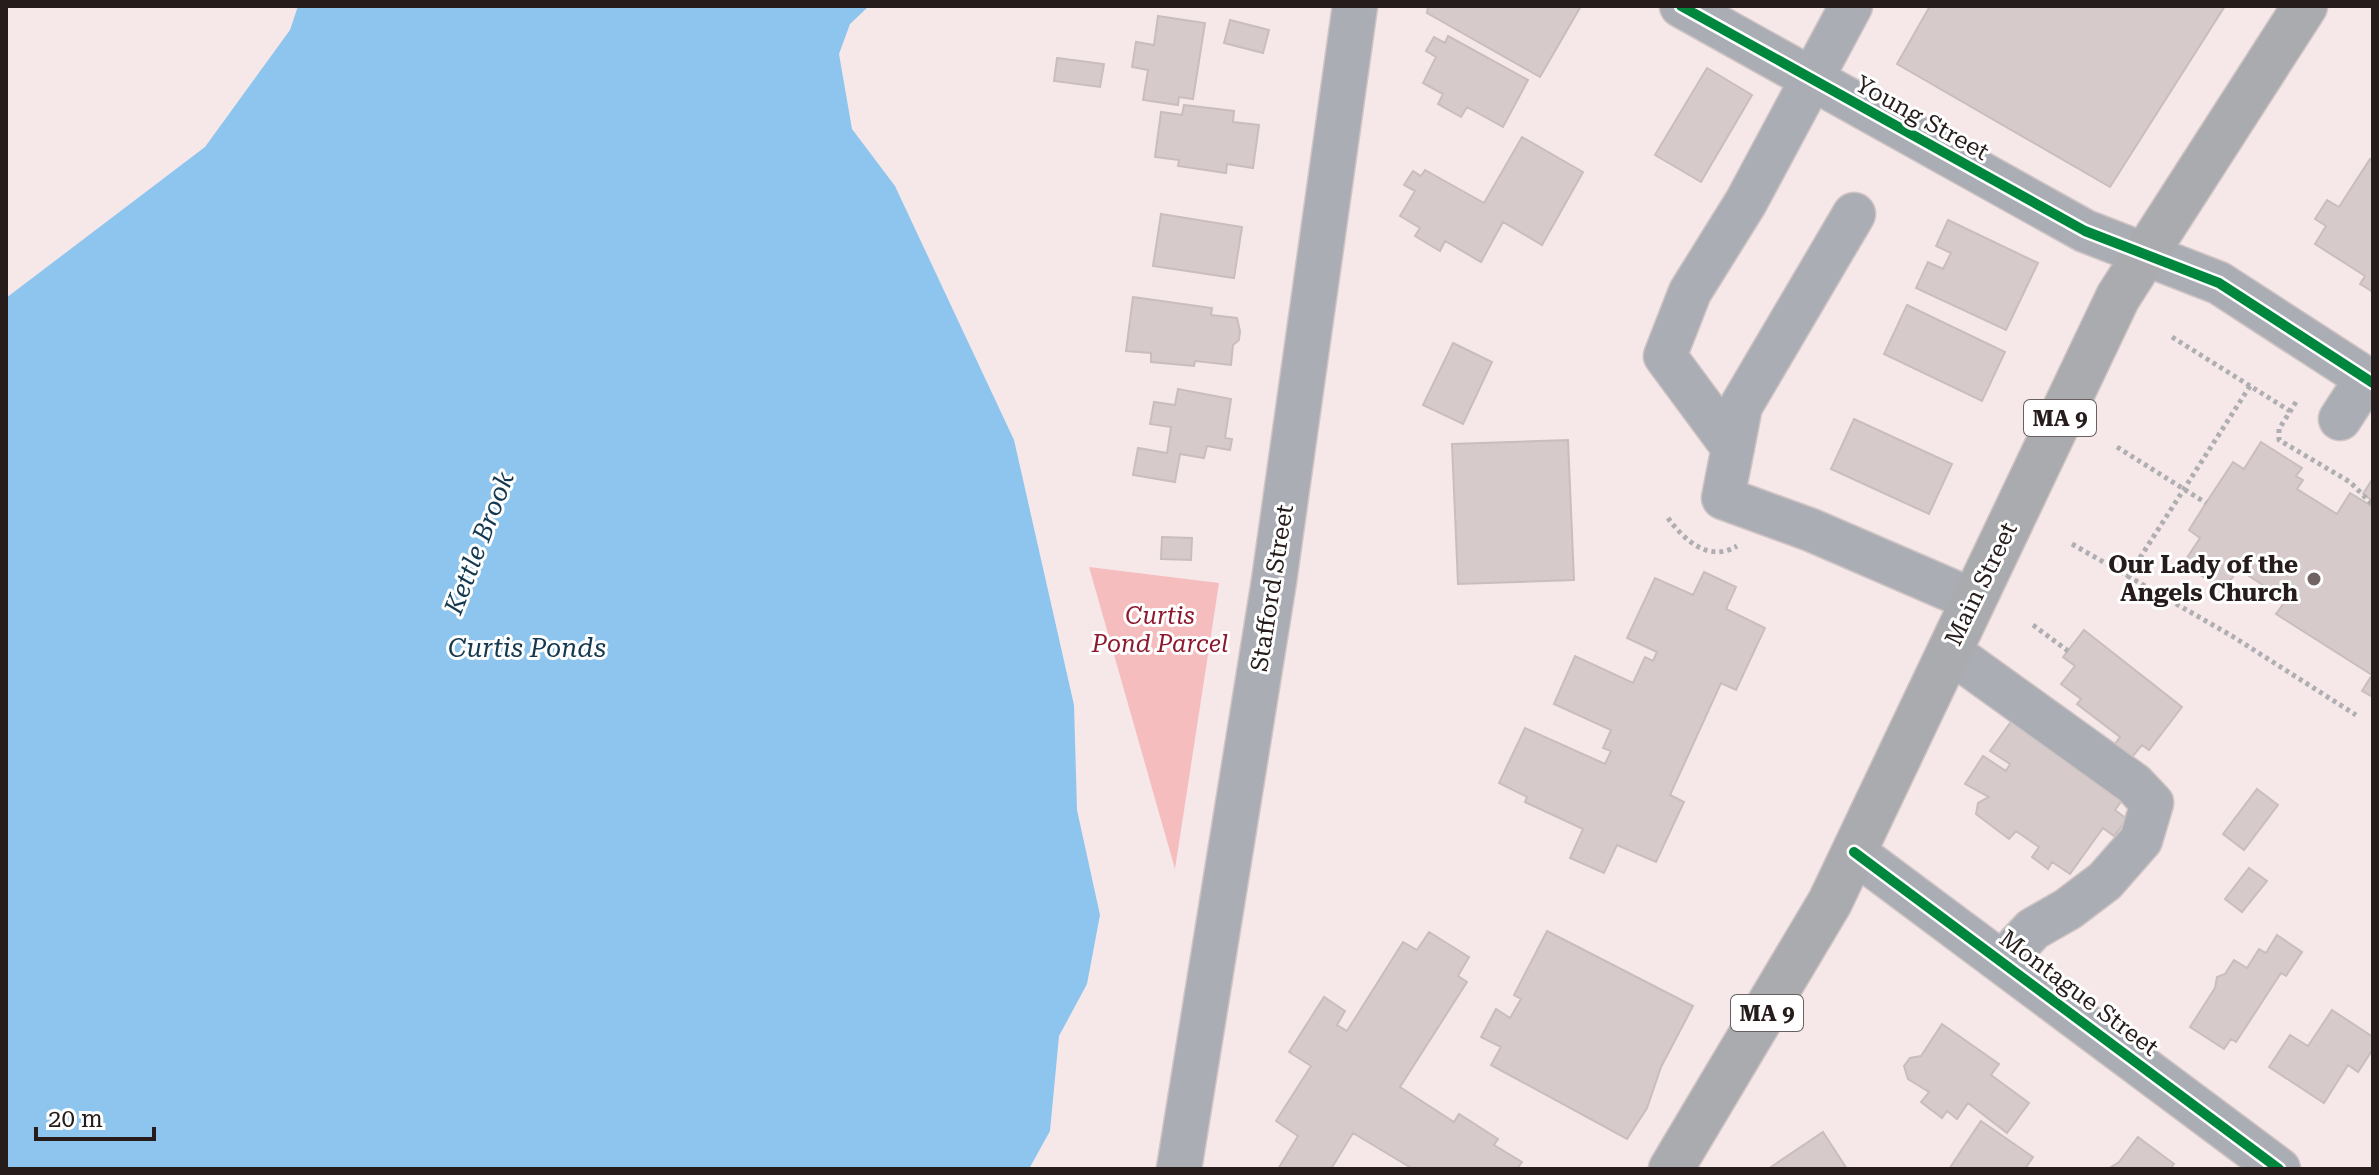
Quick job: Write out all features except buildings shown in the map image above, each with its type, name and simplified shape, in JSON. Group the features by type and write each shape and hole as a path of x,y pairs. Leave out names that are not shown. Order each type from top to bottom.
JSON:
{"highway":[{"name":"Main Street","path":"1671,1169 1802,953 1854,852 2118,297 2147,258 2305,6"}],"main road":[{"name":"Stafford Street","path":"1179,1169 1274,581 1355,6"}],"street":[{"path":"1733,448 1665,356 1690,292 1746,202 1851,6"},
{"name":"Young Street","path":"1704,11 1813,79 2085,231 2147,258 2219,283 2370,381"},
{"path":"1854,214 1741,406 1723,498 1811,530 1973,600"},
{"path":"2340,419 2370,381"},
{"path":"1949,651 2134,784 2152,803 2141,840 2105,881 2068,909 2033,929 2003,961"},
{"name":"Montague Street","path":"1854,852 2279,1169"}],"path":[{"path":"2172,337 2290,411"},
{"path":"2127,578 2250,386"},
{"path":"2296,402 2279,429 2279,440 2350,482 2373,505"},
{"path":"2117,447 2206,503"},
{"path":"2072,544 2232,636 2356,715"},
{"path":"2033,625 2068,651"}],"green space":[{"name":"Curtis Pond Parcel","path":"1089,567 1219,583 1175,869"}],"water":[{"name":"Curtis Ponds","path":"298,6 869,6 850,24 839,54 852,129 895,186 1014,440 1074,705 1077,810 1100,915 1087,984 1059,1036 1050,1131 1029,1169 6,1169 6,298 205,147 290,30"}],"cycle path":[{"path":"1681,6 2085,231 2219,283 2373,383"},
{"path":"1854,852 2279,1169"}],"place":[{"name":"Our Lady of the Angels Church","path":"2314,579"}],"water label":[{"name":"Kettle Brook","path":"479,543"}]}
